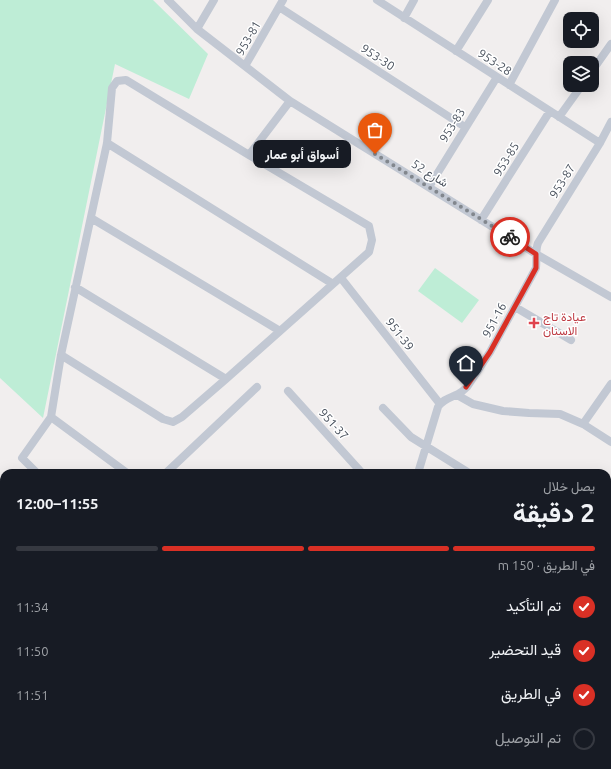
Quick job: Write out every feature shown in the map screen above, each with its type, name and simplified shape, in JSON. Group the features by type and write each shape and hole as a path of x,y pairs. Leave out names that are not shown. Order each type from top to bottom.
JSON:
{"street":[{"name":"شارع 52","path":"168,0 197,29 290,101 536,254 611,297"},
{"path":"197,29 214,0"},
{"name":"953-28","path":"376,0 600,143"},
{"path":"404,18 414,0"},
{"path":"456,51 488,0"},
{"path":"509,85 555,0"},
{"name":"953-81","path":"245,66 281,4"},
{"name":"953-30","path":"281,4 465,127"},
{"path":"599,61 611,44"},
{"name":"953-83","path":"429,187 497,77"},
{"path":"34,469 22,458 51,416 61,355 107,143 112,88 117,81 126,80 369,226 372,240 369,252 226,379 173,422 163,420 61,355"},
{"path":"559,117 577,92"},
{"path":"249,155 290,101"},
{"name":"953-85","path":"482,220 550,111"},
{"name":"953-87","path":"536,254 538,243 600,143 611,122"},
{"path":"107,143 333,284"},
{"path":"91,218 280,331"},
{"name":"951-16","path":"440,404 451,396 462,392 490,352 536,268 536,254"},
{"name":"951-39","path":"340,278 440,404"},
{"path":"76,287 226,379"},
{"path":"515,307 571,340"},
{"path":"583,424 611,384"},
{"path":"170,469 257,387"},
{"name":"951-37","path":"288,391 358,469"},
{"path":"457,395 473,404 503,411 560,414 583,424 611,442"},
{"path":"419,469 440,404"},
{"path":"383,408 410,437 462,469"},
{"path":"51,416 122,469"}],"green space":[{"path":"0,0 153,0 208,54 189,99 115,64 43,418 0,378"},
{"path":"435,268 479,300 462,323 418,291"}],"way so far":[{"path":"375,154 510,237"}],"place":[{"name":"أسواق أبو عمار","path":"375,154"},
{"name":"عيادة تاج الاسنان","path":"534,323"}],"route":[{"path":"466,387 490,352 536,268 536,254 510,237"}]}
